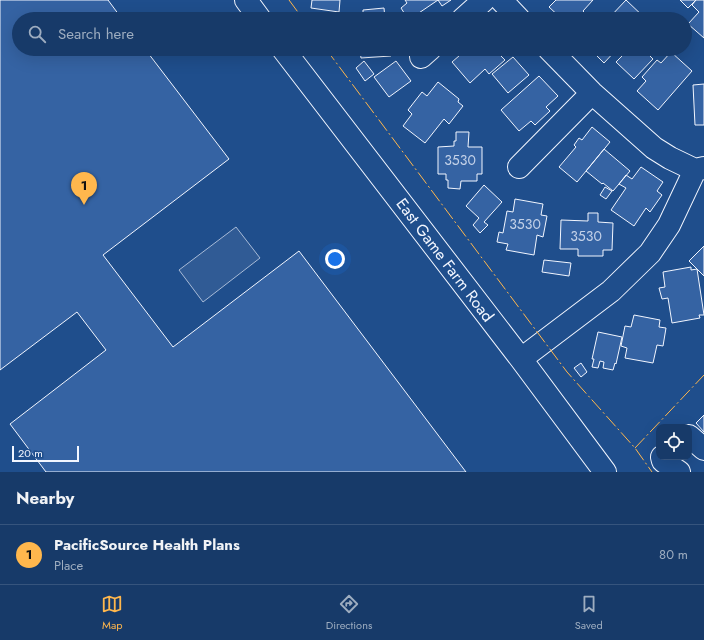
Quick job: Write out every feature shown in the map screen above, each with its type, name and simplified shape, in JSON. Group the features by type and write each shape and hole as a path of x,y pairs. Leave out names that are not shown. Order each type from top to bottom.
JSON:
{"street":[{"path":"246,0 255,12"},
{"path":"471,12 484,0"},
{"path":"501,0 512,12"},
{"name":"East Game Farm Road","path":"288,56 521,359 605,472"},
{"path":"521,359 611,291 650,252 668,225 700,169 670,158 654,148 592,93 556,56"},
{"path":"519,167 592,93"},
{"path":"692,439 704,449"},
{"path":"663,460 671,468 679,472"}],"shaded area":[{"path":"236,227 260,258 203,302 179,270"}],"building":[{"path":"0,0 108,0 117,12 12,12 12,56 150,56 229,159 103,255 173,347 299,251 466,472 46,472 10,424 106,350 77,312 0,370"},
{"path":"312,0 340,0 339,12 311,8"},
{"path":"405,0 438,0 420,12 404,12 401,8 407,3"},
{"path":"438,0 451,0 442,6"},
{"path":"556,0 593,0 583,11 584,12 554,12 549,7"},
{"path":"626,0 639,12 615,12"},
{"path":"680,0 696,0 688,8"},
{"path":"696,0 704,0 704,38 692,28 692,20 699,12 692,5"},
{"path":"384,8 384,12 363,12 363,10"},
{"path":"361,56 391,56 361,58"},
{"path":"459,56 501,56 505,60 489,74 485,69 470,83 452,62"},
{"path":"597,56 610,56 604,63"},
{"path":"622,56 650,56 653,59 634,79 616,62"},
{"path":"667,56 675,56 692,71 658,110 637,91 646,81 642,77 657,60 661,63"},
{"path":"513,57 529,75 508,93 492,74"},
{"path":"364,61 374,74 365,81 356,68"},
{"path":"396,61 411,81 389,97 374,77"},
{"path":"539,76 558,96 546,107 550,111 535,125 531,121 519,131 501,110"},
{"path":"438,82 459,99 458,102 463,106 449,124 444,119 425,143 403,126 412,114 408,110 422,92 427,96"},
{"path":"704,84 704,125 695,125 693,85"},
{"path":"592,127 610,142 577,182 559,167 576,147 574,145 579,138 582,140"},
{"path":"456,132 469,132 468,147 482,147 482,174 477,174 477,181 461,181 460,189 448,188 446,174 438,174 438,147 454,146 454,141 456,141"},
{"path":"604,149 630,171 613,191 586,171"},
{"path":"641,167 663,182 657,191 662,195 650,212 646,208 634,226 611,210 626,188 619,184 626,175 632,179"},
{"path":"484,185 502,202 484,222 488,225 480,233 473,225 479,218 466,206"},
{"path":"605,187 612,191 606,199 600,195"},
{"path":"515,199 543,204 541,215 547,216 543,237 537,235 534,255 506,250 508,244 497,242 499,232 503,233 507,211 513,212"},
{"path":"588,213 598,213 598,222 613,223 612,250 603,250 603,256 578,256 578,249 560,249 561,220 588,221"},
{"path":"704,246 704,276 689,261"},
{"path":"544,260 571,263 569,276 542,272"},
{"path":"691,267 691,270 697,269 704,315 699,315 700,318 672,323 668,298 662,299 659,288 665,287 663,272"},
{"path":"634,315 660,320 659,327 666,328 663,346 657,345 653,363 625,358 627,348 621,346 625,326 631,327"},
{"path":"598,332 622,337 616,364 615,363 613,370 603,368 604,362 600,361 598,368 592,367 594,359 592,359"},
{"path":"581,363 587,372 581,377 574,368"},
{"path":"704,415 704,432 696,423"}],"power":[{"path":"289,0 298,12"},
{"path":"331,56 567,372 635,448 652,472"},
{"path":"635,448 704,375"}],"place":[{"name":"PacificSource Health Plans","path":"84,205"}]}
